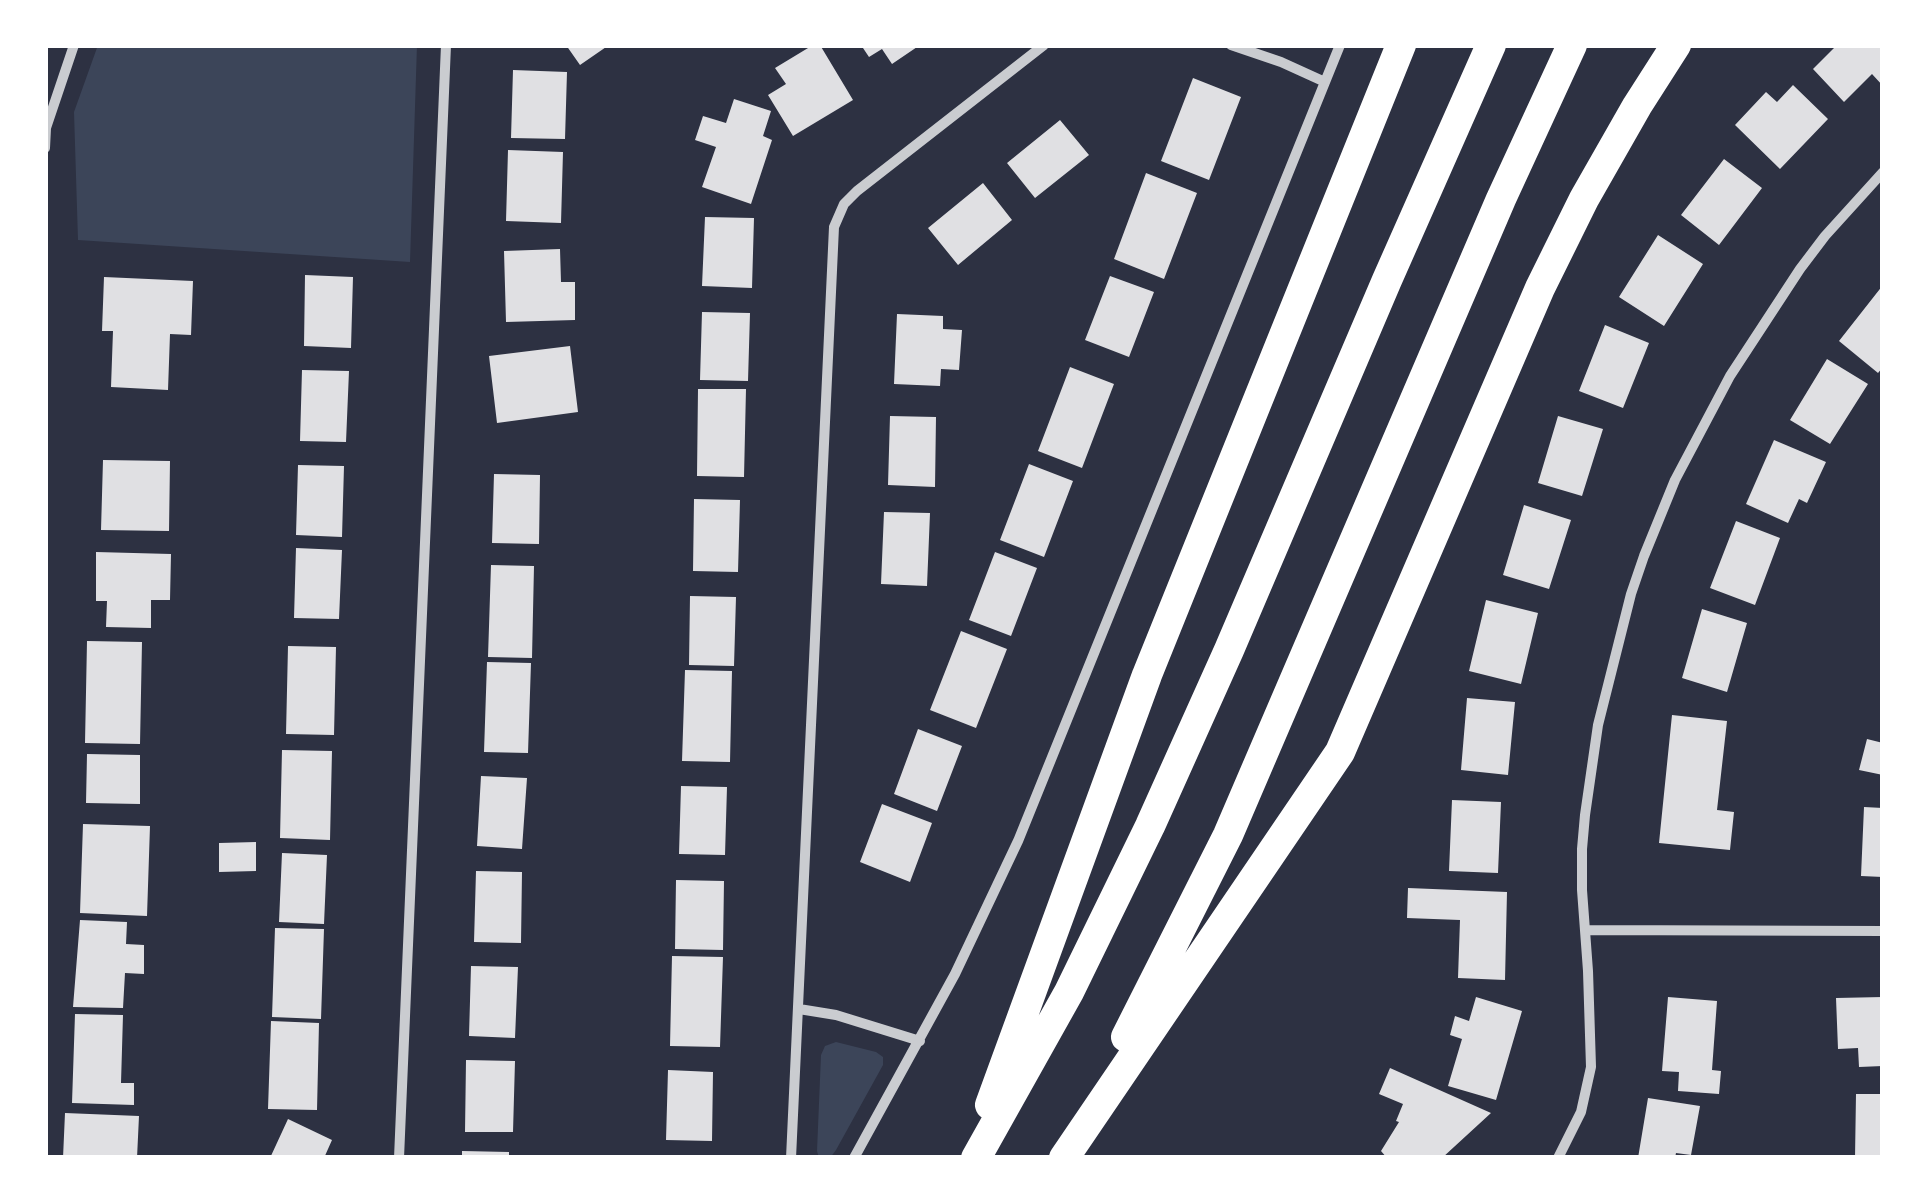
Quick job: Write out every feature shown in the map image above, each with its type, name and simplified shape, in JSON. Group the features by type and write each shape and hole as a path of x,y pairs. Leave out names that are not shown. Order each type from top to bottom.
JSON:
{"highway":[{"path":"973,1158 1147,675 1401,45"},
{"path":"973,1158 1069,992 1150,826 1491,45"},
{"path":"1062,1158 1228,835 1494,216 1572,45"},
{"path":"1062,1158 1340,752 1540,288 1584,199 1676,45"}],"street":[{"path":"45,148 46,128 74,45"},
{"path":"399,1158 446,45"},
{"path":"791,1158 834,227 844,204 856,191 1044,45"},
{"path":"1231,45 1325,82"},
{"path":"854,1158 920,1041 1018,840 1340,45"},
{"path":"1558,1158 1581,1112 1591,1067 1582,850 1593,754 1620,632 1644,556 1708,416 1752,340 1825,236 1883,172"},
{"path":"1585,930 1883,931"},
{"path":"799,1009 836,1015 920,1041"}],"shaded area":[{"path":"98,45 417,45 410,262 78,240 74,112"},
{"path":"836,1042 876,1052 883,1057 883,1065 836,1150 830,1158 819,1158 821,1055 825,1046"}],"building":[{"path":"566,45 609,45 580,65"},
{"path":"813,45 820,45 853,100 793,136 768,95 786,84 775,68"},
{"path":"861,45 920,45 892,64 882,49 869,57"},
{"path":"1837,45 1883,45 1883,86 1872,74 1844,102 1813,69"},
{"path":"513,70 567,72 565,139 511,138"},
{"path":"1193,78 1241,97 1209,180 1161,161"},
{"path":"1793,85 1828,119 1780,169 1735,125 1766,92 1777,102"},
{"path":"734,99 771,111 763,136 772,140 751,204 702,187 716,147 695,140 703,116 726,123"},
{"path":"1060,120 1089,155 1035,198 1007,163"},
{"path":"508,150 563,152 561,223 506,221"},
{"path":"1724,159 1762,188 1719,245 1681,215"},
{"path":"1146,173 1197,193 1164,279 1114,259"},
{"path":"983,183 1012,220 958,265 928,228"},
{"path":"705,217 754,218 752,288 702,286"},
{"path":"1658,235 1703,264 1664,326 1619,297"},
{"path":"560,249 561,282 575,282 575,320 506,322 504,251"},
{"path":"305,275 353,277 351,348 304,346"},
{"path":"1110,276 1154,292 1129,357 1085,340"},
{"path":"104,277 193,281 191,335 170,334 168,390 111,387 113,331 102,331"},
{"path":"1883,285 1883,367 1878,373 1839,341"},
{"path":"702,312 750,313 748,381 700,380"},
{"path":"897,314 943,316 943,329 962,330 959,370 941,369 940,386 894,384"},
{"path":"1605,325 1649,343 1623,408 1579,391"},
{"path":"570,346 578,412 497,423 489,356"},
{"path":"1827,359 1868,384 1830,444 1790,420"},
{"path":"1070,367 1114,384 1082,468 1038,451"},
{"path":"302,370 349,371 346,442 300,441"},
{"path":"698,389 746,389 744,477 697,476"},
{"path":"890,416 936,417 935,487 888,485"},
{"path":"1558,416 1603,429 1582,496 1538,483"},
{"path":"1774,440 1826,462 1807,503 1799,499 1788,523 1746,504"},
{"path":"103,460 170,461 169,531 101,530"},
{"path":"1029,464 1073,481 1044,557 1000,540"},
{"path":"298,465 344,466 342,537 296,535"},
{"path":"494,474 540,475 539,544 492,543"},
{"path":"694,499 740,500 738,572 693,571"},
{"path":"1524,505 1571,520 1549,589 1503,575"},
{"path":"884,512 930,513 927,586 881,584"},
{"path":"1736,521 1780,538 1755,605 1710,588"},
{"path":"296,548 342,550 339,619 294,618"},
{"path":"96,552 171,554 170,600 151,600 151,628 106,627 107,601 96,601"},
{"path":"995,552 1037,568 1011,636 969,620"},
{"path":"491,565 534,566 532,658 488,657"},
{"path":"690,596 736,597 734,666 689,665"},
{"path":"1486,600 1538,613 1521,684 1469,671"},
{"path":"1702,609 1747,623 1727,692 1682,678"},
{"path":"961,631 1007,649 976,728 930,710"},
{"path":"87,641 142,642 140,744 85,743"},
{"path":"288,646 336,647 334,735 286,734"},
{"path":"487,662 531,663 528,753 484,752"},
{"path":"685,670 732,671 730,762 682,761"},
{"path":"1467,698 1515,702 1508,775 1461,770"},
{"path":"1672,715 1727,721 1717,810 1734,812 1730,850 1659,843"},
{"path":"918,729 962,746 937,811 894,794"},
{"path":"1867,739 1883,743 1883,775 1859,770"},
{"path":"282,750 332,751 330,840 280,838"},
{"path":"87,754 140,755 140,804 86,803"},
{"path":"481,776 527,778 522,849 477,846"},
{"path":"681,786 727,787 725,855 679,854"},
{"path":"1452,800 1501,802 1498,873 1449,871"},
{"path":"882,804 932,823 910,882 860,862"},
{"path":"1864,807 1883,808 1883,877 1861,876"},
{"path":"83,824 150,826 147,916 80,913"},
{"path":"256,842 256,871 219,872 219,843"},
{"path":"282,853 327,855 324,924 279,922"},
{"path":"476,871 522,872 521,943 474,942"},
{"path":"676,880 724,881 723,950 675,949"},
{"path":"1408,888 1507,892 1505,980 1458,978 1460,920 1407,918"},
{"path":"80,920 127,922 126,944 144,945 144,974 125,973 123,1008 73,1007"},
{"path":"275,928 324,929 321,1019 272,1017"},
{"path":"672,956 723,957 720,1047 670,1046"},
{"path":"471,966 518,967 515,1038 469,1036"},
{"path":"1476,997 1522,1011 1496,1100 1448,1086 1462,1039 1450,1035 1455,1016 1469,1021"},
{"path":"1668,997 1717,1001 1712,1070 1721,1071 1719,1094 1678,1091 1679,1072 1662,1071"},
{"path":"1883,997 1883,1066 1859,1067 1858,1048 1838,1049 1836,998"},
{"path":"75,1014 123,1015 121,1083 134,1083 134,1105 72,1103"},
{"path":"271,1021 319,1023 317,1110 268,1109"},
{"path":"466,1060 515,1061 513,1132 465,1132"},
{"path":"1390,1068 1491,1113 1442,1158 1387,1158 1381,1151 1399,1122 1396,1121 1403,1104 1379,1094"},
{"path":"668,1070 713,1072 712,1141 666,1140"},
{"path":"1856,1094 1883,1094 1883,1158 1855,1158"},
{"path":"1648,1098 1700,1106 1691,1155 1638,1158"},
{"path":"65,1113 139,1116 137,1158 63,1158"},
{"path":"288,1119 332,1140 324,1158 270,1158"},
{"path":"462,1151 509,1152 509,1158 462,1158"}]}
